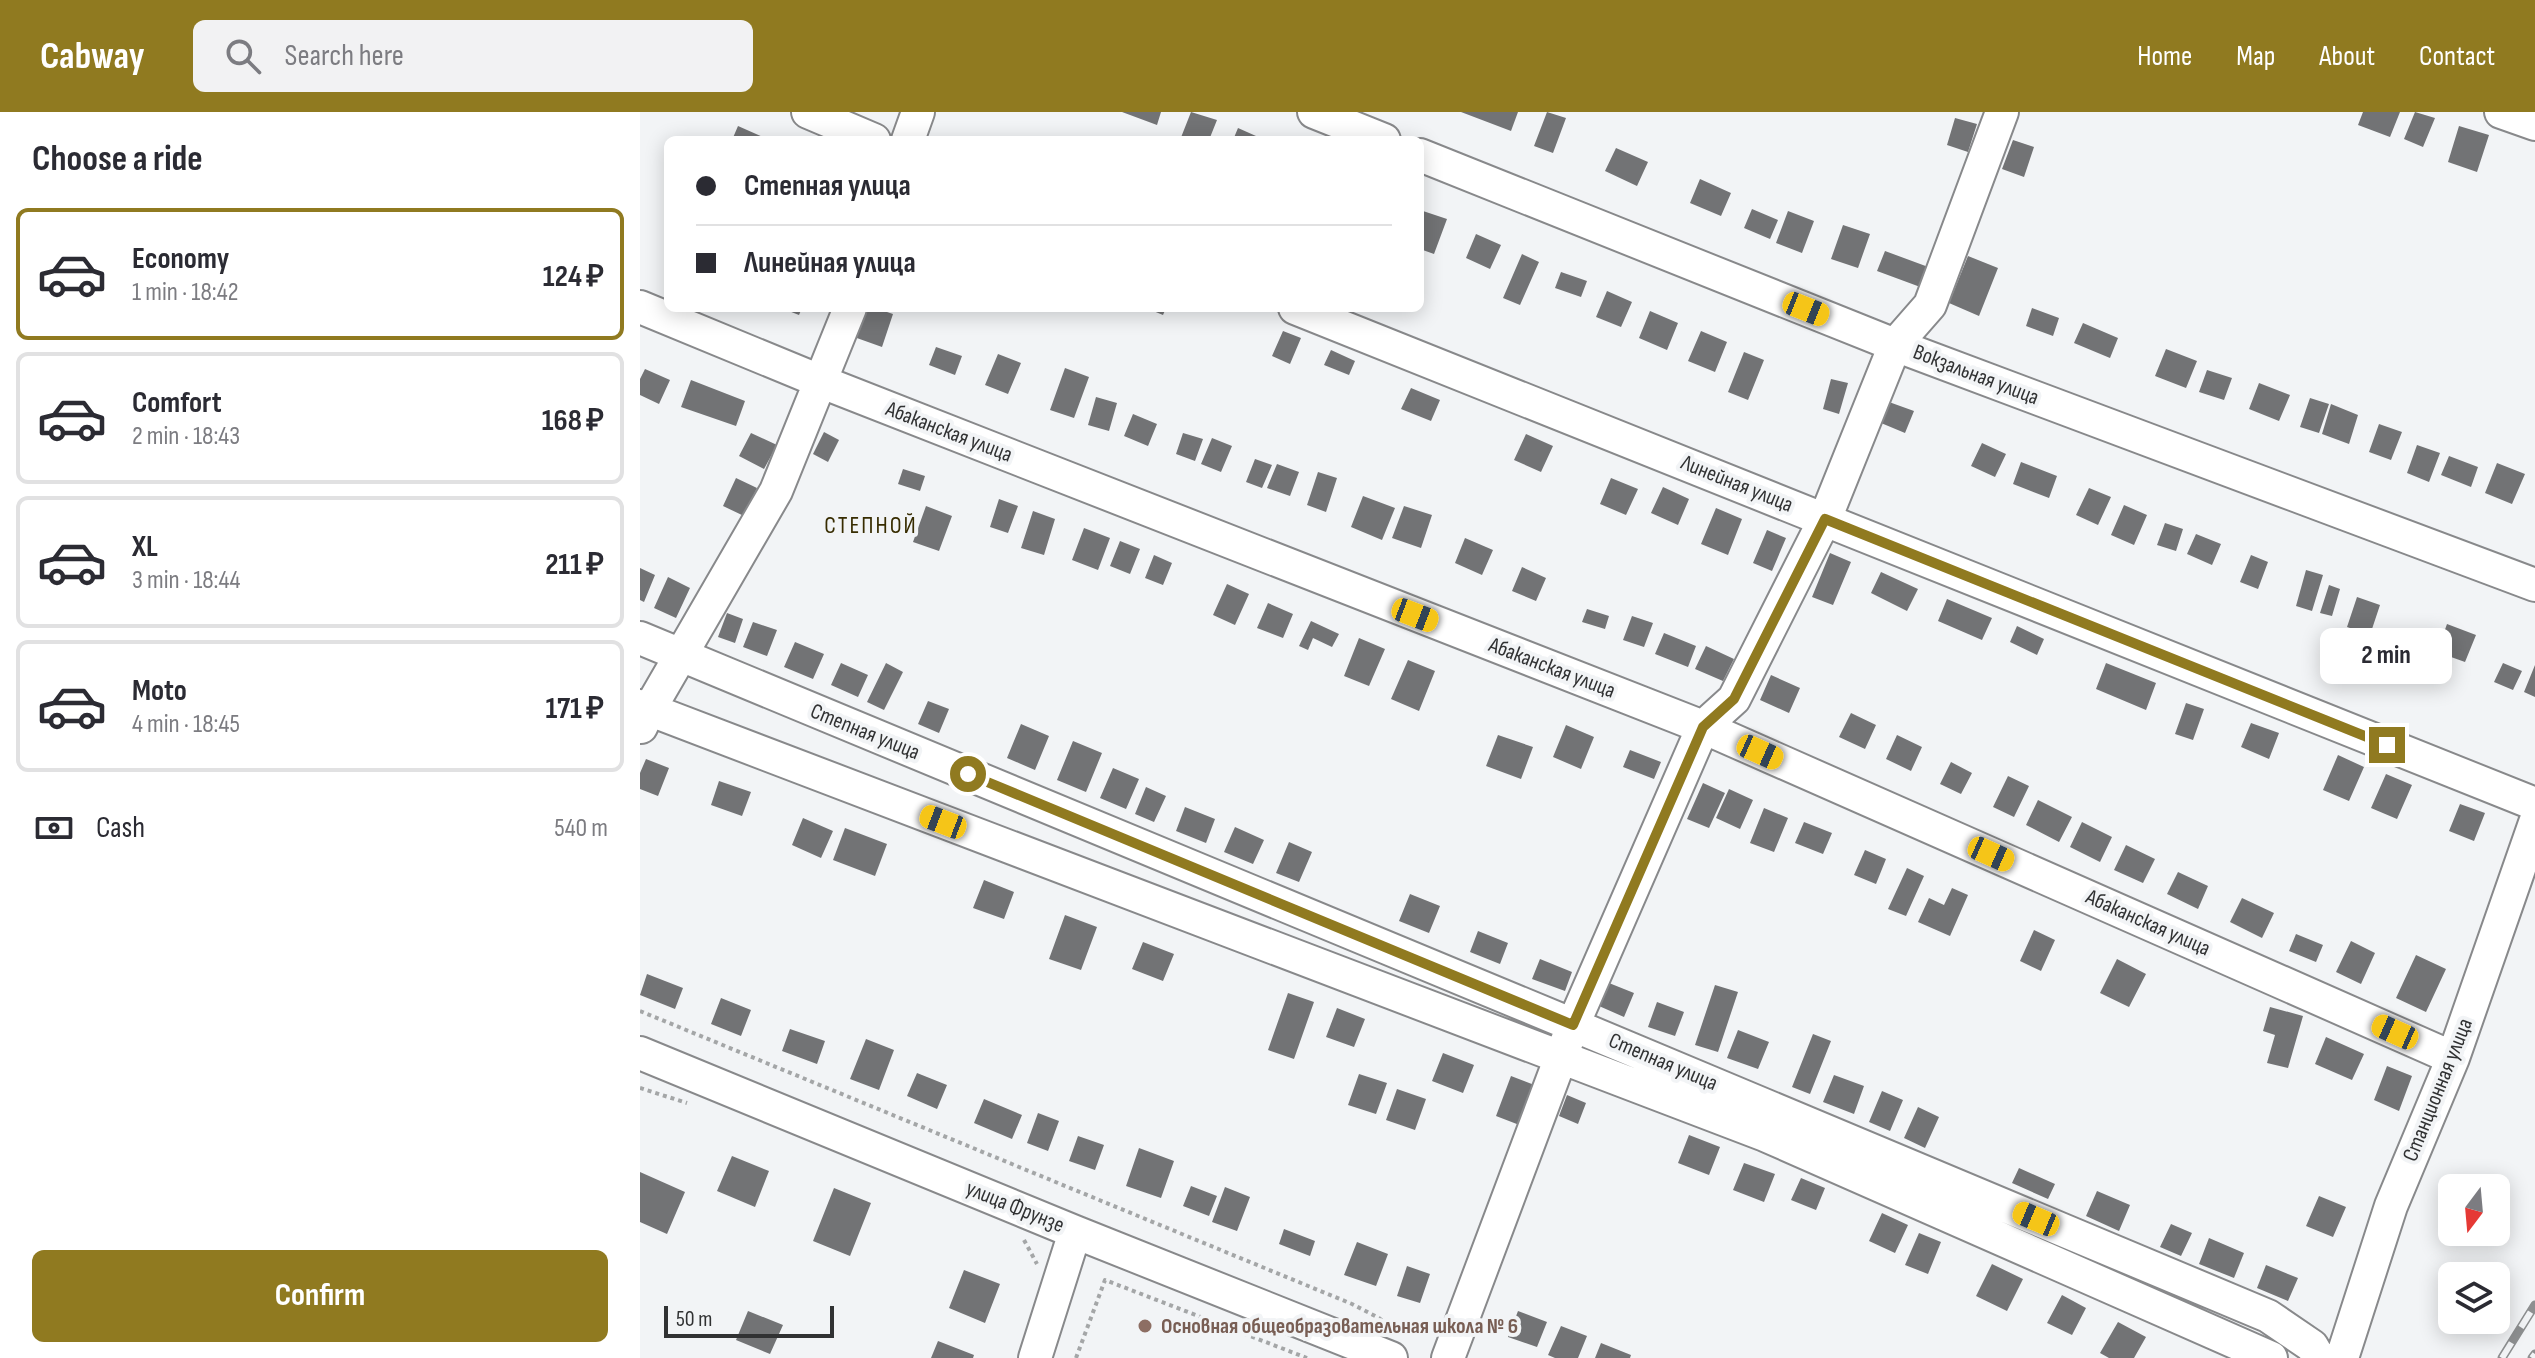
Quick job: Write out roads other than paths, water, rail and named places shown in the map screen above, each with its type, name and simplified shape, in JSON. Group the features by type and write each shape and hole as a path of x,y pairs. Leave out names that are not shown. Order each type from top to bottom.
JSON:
{"street":[{"path":"808,112 865,136"},
{"path":"909,136 918,112"},
{"path":"1314,112 1374,136"},
{"path":"1448,1358 1573,1025 1703,727 1734,699 1825,519 1895,345 1930,305 2002,112"},
{"path":"2501,112 2535,124"},
{"name":"Вокзальная улица","path":"1424,157 1895,345 2535,585"},
{"name":"Абаканская улица","path":"640,307 822,382 1703,727 2453,1058"},
{"path":"643,715 776,491 848,312"},
{"name":"Линейная улица","path":"1305,312 2535,804"},
{"name":"Степная улица","path":"640,638 2268,1316 2312,1346 2319,1358"},
{"name":"Степная улица","path":"643,715 1765,1135 2271,1358"},
{"name":"Станционная улица","path":"2342,1358 2391,1206 2453,1058 2535,823"},
{"name":"улица Фрунзе","path":"640,1053 1075,1232 1394,1346"},
{"path":"1035,1358 1075,1232"}],"railway":[{"path":"2502,1358 2535,1305"},
{"path":"2532,1358 2535,1354"}],"place":[{"name":"Основная общеобразовательная школа № 6","path":"1145,1326"}],"district":[{"name":"СТЕПНОЙ","path":"871,525"}]}
